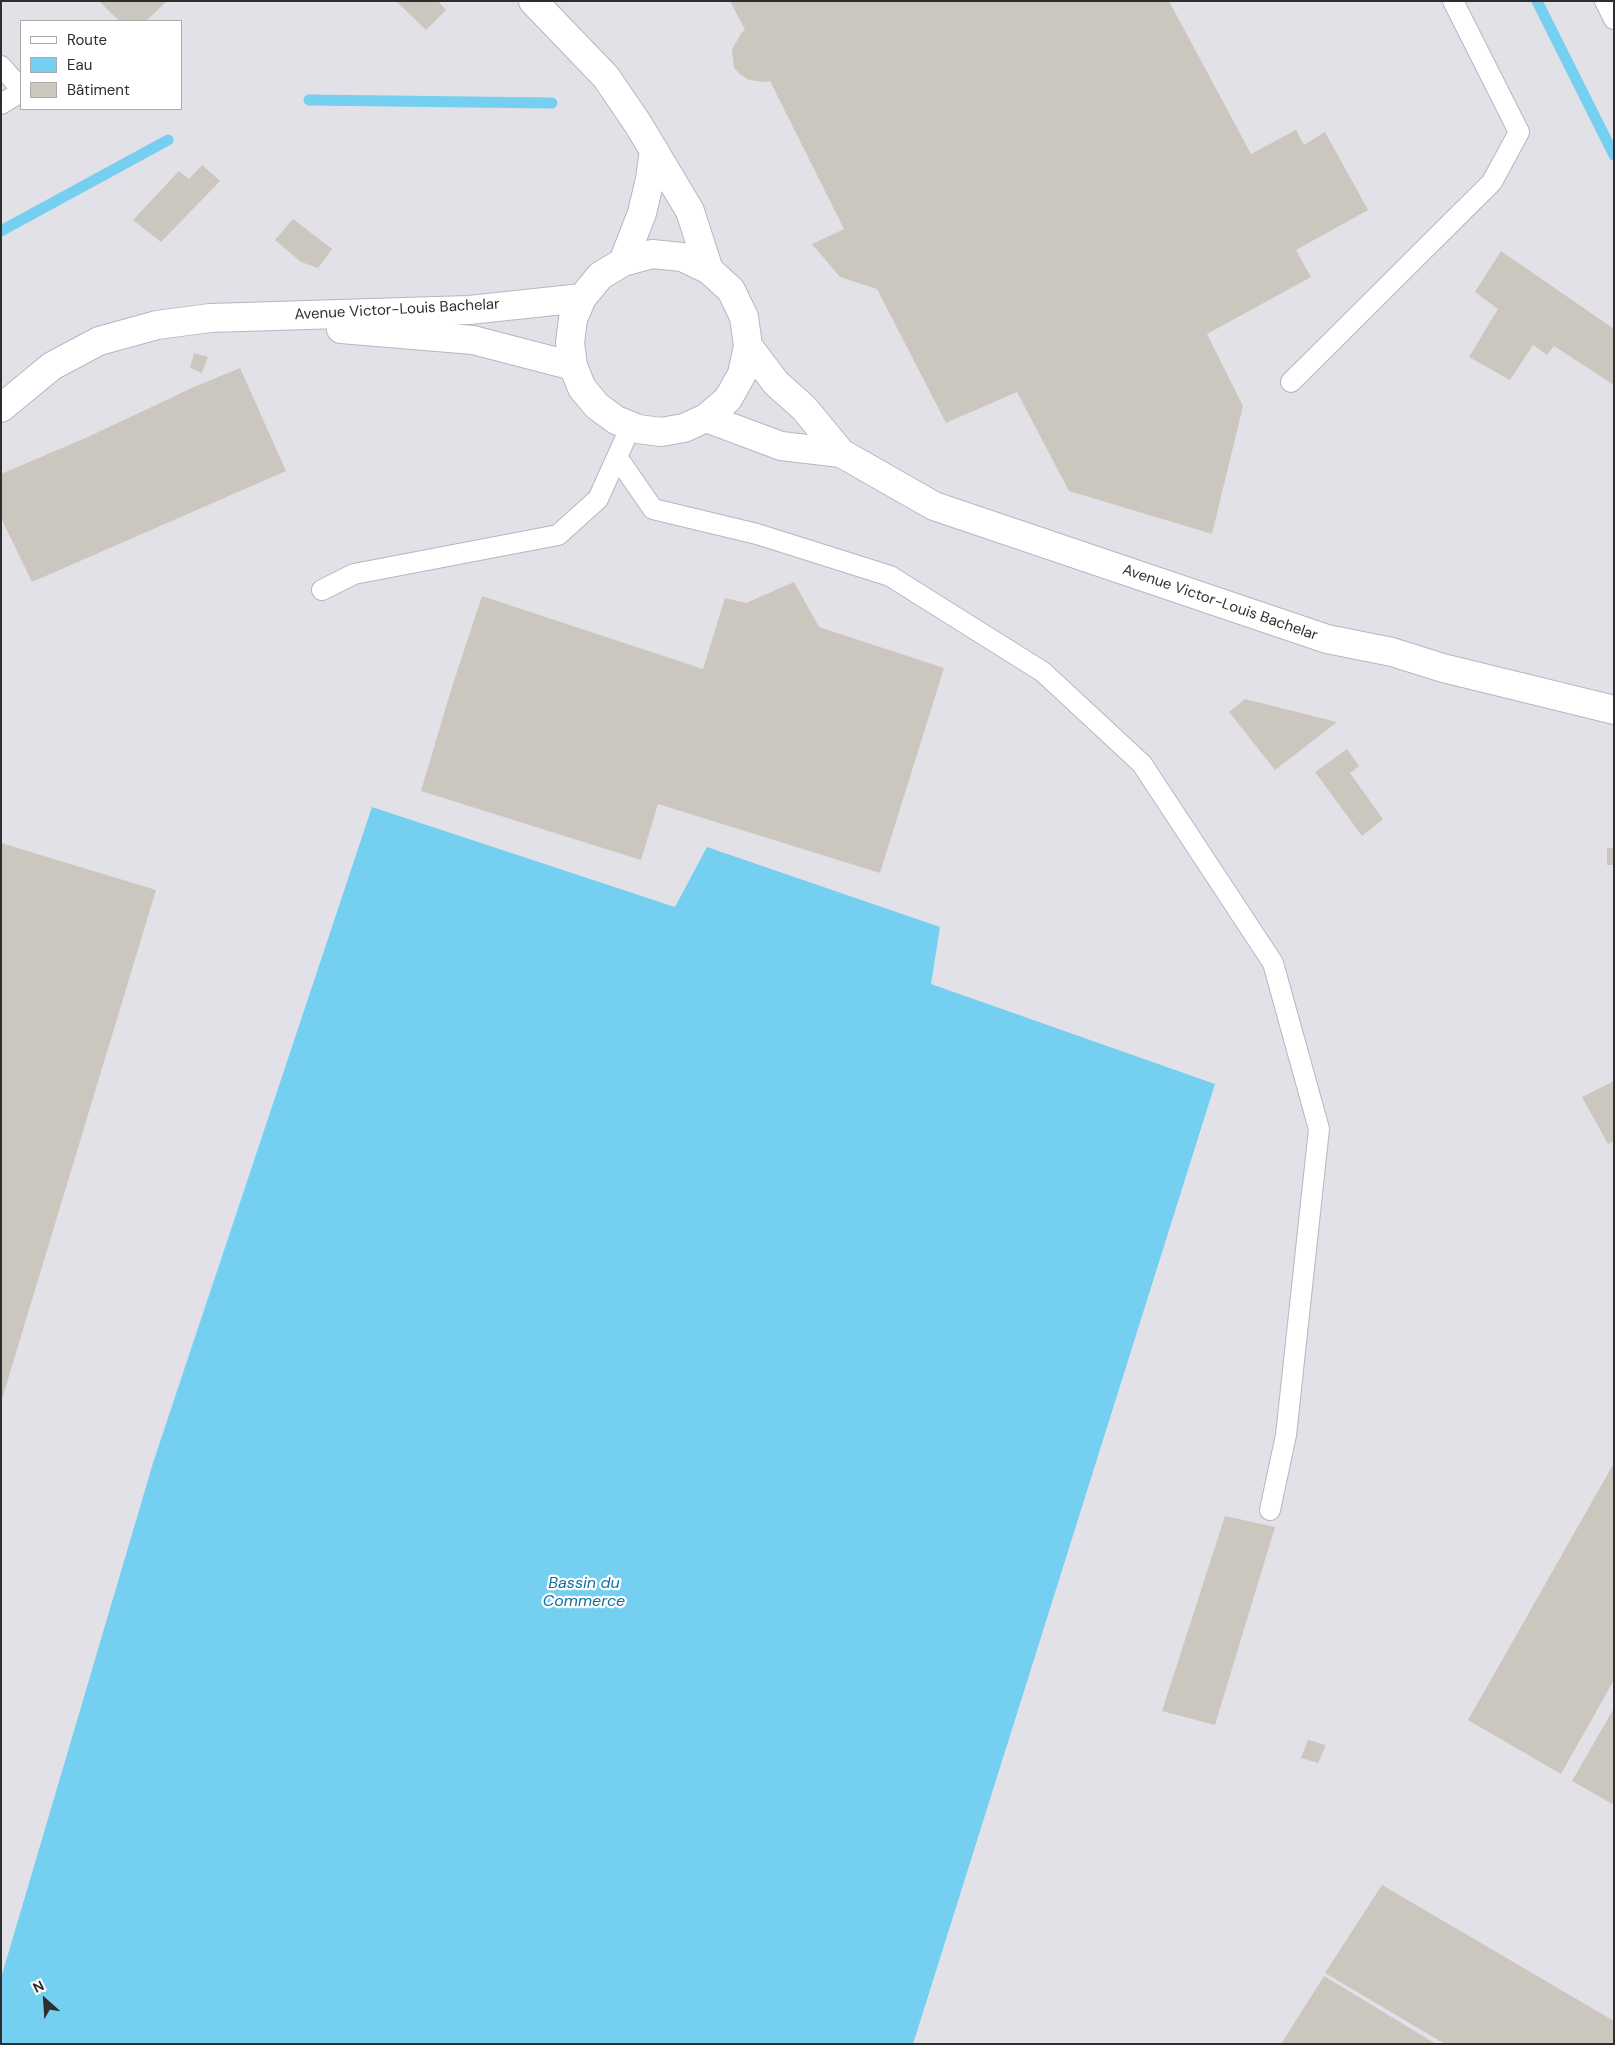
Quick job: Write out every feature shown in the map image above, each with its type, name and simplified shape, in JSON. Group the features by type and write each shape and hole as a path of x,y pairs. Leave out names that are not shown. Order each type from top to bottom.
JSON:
{"main road":[{"path":"533,1 606,77 638,124 690,210 709,270"},
{"path":"623,262 642,213 654,150"},
{"path":"652,254 682,257 709,270 731,290 744,317 748,346 742,374 728,399 706,418 684,428 661,432 638,429 616,420 597,406 582,388 573,366 570,343 573,319 582,298 600,276 623,262 652,254"},
{"name":"Avenue Victor-Louis Bachelar","path":"2,407 52,366 99,341 157,325 210,318 469,310 582,298"},
{"name":"Avenue Victor-Louis Bachelar","path":"210,318 473,340 573,366"},
{"name":"Avenue Victor-Louis Bachelar","path":"748,346 776,383 804,408 841,453 934,506 1327,639 1392,652 1443,668 1614,710"},
{"name":"Avenue Victor-Louis Bachelar","path":"706,418 781,446 841,453"}],"lane":[{"path":"1291,382 1492,182 1519,132 1453,1"},
{"path":"1605,1 1614,19"},
{"path":"1,66 20,90"},
{"path":"1,104 20,92"},
{"path":"322,590 354,574 558,535 598,499 631,426"},
{"path":"617,457 653,509 757,534 890,576 1043,672 1142,764 1273,963 1319,1129 1286,1435 1270,1510"}],"shaded area":[{"path":"1,1 1614,1 1614,2044 1,2044"}],"water":[{"name":"Bassin du Commerce","path":"372,807 675,907 707,847 940,927 931,984 1215,1084 913,2044 1,2044 1,1978 153,1463"}],"building":[{"path":"99,1 167,1 147,20 118,20"},
{"path":"396,1 438,1 446,10 426,30"},
{"path":"730,1 1169,1 1251,154 1296,130 1304,145 1325,132 1368,210 1296,250 1311,277 1207,334 1243,406 1212,534 1069,491 1017,392 946,423 877,289 840,277 812,244 844,229 770,81 749,80 734,68 732,49 745,30"},
{"path":"202,165 220,181 161,242 133,220 179,171 189,179"},
{"path":"293,219 332,249 318,268 301,262 275,240"},
{"path":"1501,251 1614,329 1614,385 1554,346 1547,355 1533,345 1510,380 1469,357 1498,309 1475,292"},
{"path":"194,353 208,357 202,373 190,368"},
{"path":"240,368 286,471 32,582 1,518 1,474"},
{"path":"794,582 819,627 944,668 880,873 658,804 641,860 421,791 451,690 482,596 703,669 725,598 746,603"},
{"path":"1245,699 1337,722 1275,770 1229,712"},
{"path":"1347,749 1359,766 1350,773 1383,819 1362,836 1315,772"},
{"path":"1,843 156,890 2,1399 1,1399"},
{"path":"1607,848 1614,848 1614,865 1607,865"},
{"path":"1614,1081 1614,1141 1608,1144 1582,1097"},
{"path":"1614,1463 1614,1680 1561,1774 1468,1720"},
{"path":"1225,1516 1275,1527 1215,1725 1162,1711"},
{"path":"1614,1708 1614,1805 1572,1781"},
{"path":"1308,1740 1326,1745 1318,1763 1301,1758"},
{"path":"1382,1885 1614,2021 1614,2044 1445,2044 1325,1973"},
{"path":"1324,1976 1436,2044 1281,2044"}],"waterway":[{"path":"1537,1 1614,155"},
{"path":"309,100 552,103"},
{"path":"1,231 168,140"}]}
